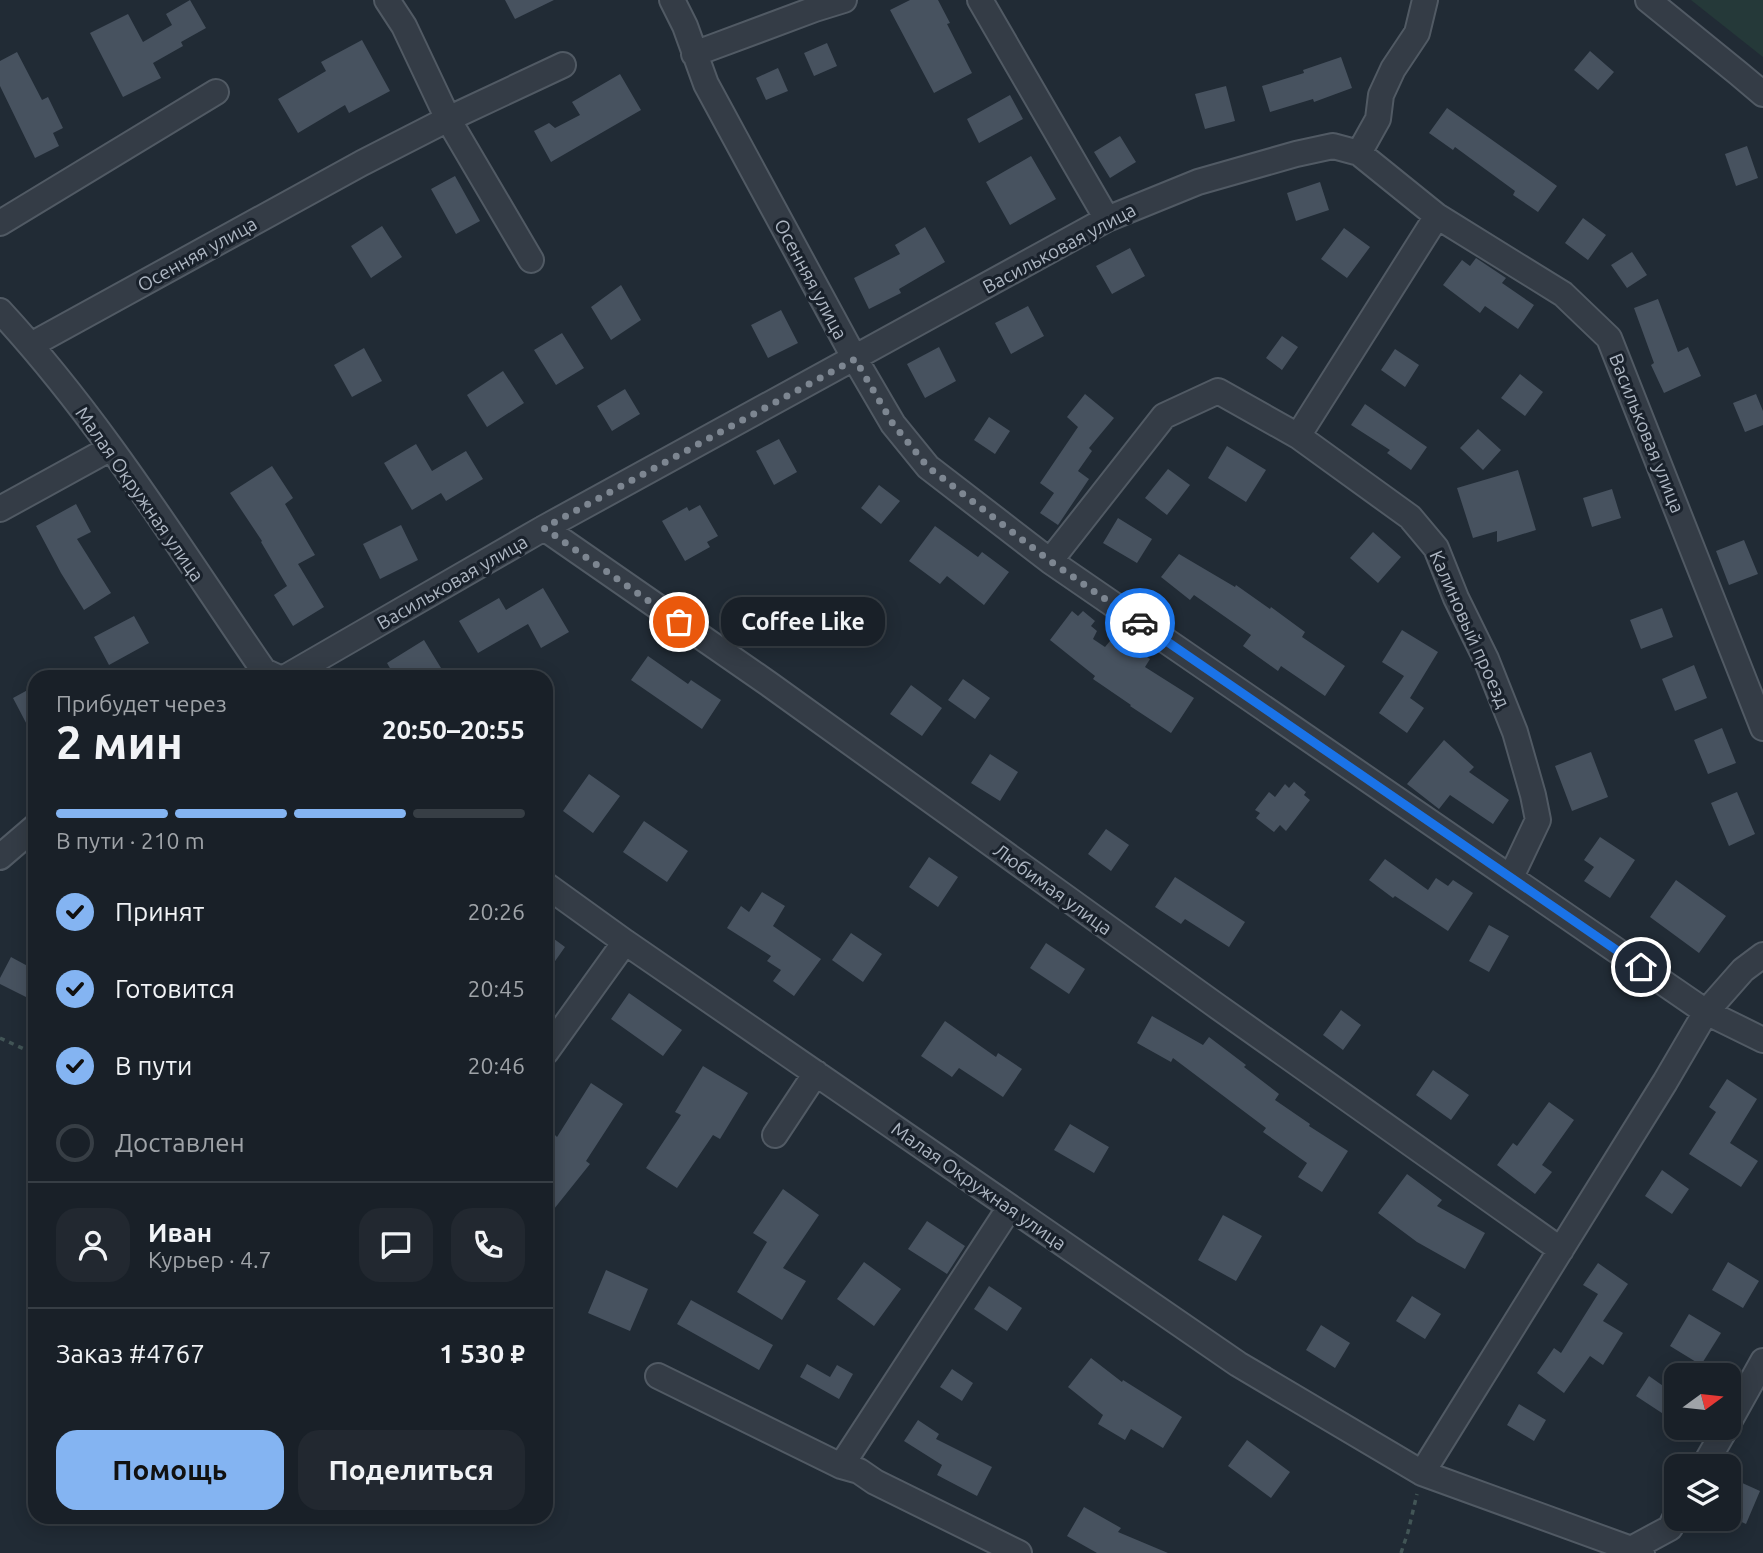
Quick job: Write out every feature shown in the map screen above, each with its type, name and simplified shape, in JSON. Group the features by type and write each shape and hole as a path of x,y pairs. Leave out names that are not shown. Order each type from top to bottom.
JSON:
{"street":[{"path":"387,0 404,26 447,119 531,260"},
{"name":"Осенняя улица","path":"672,0 685,26 706,84 855,359 893,424 928,467 1050,561 1706,1012 1763,1040"},
{"path":"695,54 844,0"},
{"path":"980,0 1107,219"},
{"path":"1359,153 1378,118 1381,95 1393,69 1417,33 1424,0"},
{"path":"1647,0 1763,94"},
{"name":"Осенняя улица","path":"32,345 362,163 447,119 563,65"},
{"path":"0,223 216,92"},
{"name":"Васильковая улица","path":"282,670 1107,219 1198,182 1333,146 1359,153 1437,216 1563,294 1609,338 1763,728"},
{"path":"1298,436 1437,216"},
{"name":"Малая Окружная улица","path":"0,311 32,345 111,448 267,670"},
{"name":"Калиновый проезд","path":"1050,561 1164,416 1218,391 1298,436 1410,517 1436,548 1516,732 1533,795 1538,820 1511,877"},
{"path":"0,509 111,448"},
{"name":"Любимая улица","path":"544,528 769,684 1213,1004 1561,1250"},
{"path":"0,856 28,833"},
{"name":"Малая Окружная улица","path":"553,890 1238,1364 1422,1473 1636,1551"},
{"path":"553,1042 625,942"},
{"path":"1422,1473 1706,1012 1743,970 1763,955"},
{"path":"775,1135 816,1073"},
{"path":"841,1466 1010,1207"},
{"path":"1741,1400 1763,1361"},
{"path":"658,1376 841,1466 859,1471 875,1482 1020,1553"},
{"path":"1636,1551 1666,1531"}],"path":[{"path":"0,1038 28,1051"},
{"path":"1401,1553 1409,1532 1422,1473"}],"green space":[{"path":"1691,0 1763,0 1763,57"}],"building":[{"path":"190,0 206,28 181,42 183,46 153,63 161,78 123,97 90,33 128,14 143,42 172,25 166,14"},
{"path":"505,0 554,0 515,19"},
{"path":"910,0 938,0 972,73 934,93 890,10"},
{"path":"362,40 390,91 349,113 345,105 298,133 278,99 326,71 321,62"},
{"path":"827,43 837,66 814,76 804,53"},
{"path":"1590,51 1614,72 1598,90 1574,70"},
{"path":"17,52 42,100 48,97 63,128 53,133 59,146 35,158 0,86 0,61"},
{"path":"1341,57 1352,88 1314,102 1313,99 1270,112 1262,86 1304,73 1303,70"},
{"path":"778,68 788,91 766,100 756,78"},
{"path":"620,74 641,110 551,162 534,131 549,123 555,128 580,115 572,102"},
{"path":"1226,86 1235,121 1205,129 1195,94"},
{"path":"1010,95 1023,119 979,143 967,119"},
{"path":"1447,108 1557,186 1538,212 1513,195 1515,191 1455,147 1453,150 1429,133"},
{"path":"1120,136 1136,162 1110,178 1094,152"},
{"path":"1747,146 1758,178 1736,186 1725,154"},
{"path":"1031,156 1056,199 1010,225 986,182"},
{"path":"455,176 480,221 456,234 431,189"},
{"path":"1320,182 1329,210 1296,221 1287,193"},
{"path":"1583,218 1606,235 1588,260 1565,243"},
{"path":"382,226 402,257 371,278 351,246"},
{"path":"925,227 945,262 899,289 901,293 869,309 854,278 900,254 895,245"},
{"path":"1344,228 1370,247 1347,278 1321,259"},
{"path":"1130,248 1145,276 1112,294 1096,266"},
{"path":"1632,252 1647,275 1627,288 1611,265"},
{"path":"1476,258 1506,278 1502,283 1534,305 1518,329 1485,306 1480,313 1443,285 1462,260 1470,266"},
{"path":"621,285 641,320 611,340 591,307"},
{"path":"1658,299 1678,352 1688,347 1701,376 1664,393 1651,365 1654,363 1634,308"},
{"path":"1028,306 1044,336 1011,354 995,323"},
{"path":"781,310 798,343 768,358 751,325"},
{"path":"562,333 584,368 556,385 534,350"},
{"path":"1282,336 1298,347 1282,370 1266,358"},
{"path":"939,347 956,381 925,398 907,364"},
{"path":"364,348 382,381 352,397 334,365"},
{"path":"1395,349 1419,365 1405,387 1381,370"},
{"path":"503,371 524,403 487,427 467,395"},
{"path":"1520,374 1543,392 1525,416 1501,398"},
{"path":"625,389 640,414 612,431 597,406"},
{"path":"1085,394 1114,418 1089,448 1092,451 1078,471 1089,479 1058,525 1040,513 1054,493 1040,483 1078,427 1067,417"},
{"path":"1756,394 1763,411 1763,425 1745,432 1733,403"},
{"path":"1365,404 1427,447 1411,470 1387,453 1390,450 1351,425"},
{"path":"989,417 1010,431 995,454 974,440"},
{"path":"1478,429 1501,450 1483,470 1460,448"},
{"path":"779,439 797,472 774,485 756,451"},
{"path":"416,444 432,471 466,451 483,479 446,501 441,493 412,510 384,463"},
{"path":"1227,446 1266,470 1246,502 1208,478"},
{"path":"272,466 293,498 285,504 315,555 298,564 324,607 293,626 274,595 287,586 262,541 230,493"},
{"path":"1168,469 1190,485 1167,515 1145,498"},
{"path":"1518,470 1536,530 1497,542 1497,531 1473,538 1457,488"},
{"path":"879,485 900,501 881,524 861,508"},
{"path":"1612,489 1621,518 1592,527 1583,498"},
{"path":"76,504 91,532 77,539 111,593 84,610 36,526"},
{"path":"700,505 718,536 707,542 710,547 685,561 662,521 687,507 689,511"},
{"path":"1118,518 1152,539 1137,563 1103,543"},
{"path":"401,525 418,560 380,579 363,544"},
{"path":"935,526 978,557 982,552 1009,572 984,605 947,576 940,584 909,561"},
{"path":"1373,532 1401,557 1378,583 1350,558"},
{"path":"1744,540 1758,574 1729,585 1716,551"},
{"path":"1179,554 1235,587 1236,585 1270,609 1271,607 1305,632 1302,637 1345,666 1325,696 1281,666 1278,671 1243,646 1251,635 1194,595 1190,600 1161,577"},
{"path":"543,588 569,632 541,648 528,624 478,653 459,621 499,598 506,610"},
{"path":"1662,608 1673,637 1641,649 1630,620"},
{"path":"1072,611 1078,616 1083,611 1095,621 1091,626 1097,631 1093,639 1105,647 1110,641 1116,646 1121,639 1150,659 1145,667 1194,698 1171,733 1093,679 1095,676 1050,640"},
{"path":"134,616 149,643 109,665 94,637"},
{"path":"1402,630 1438,652 1410,698 1424,708 1407,733 1379,713 1404,676 1382,662"},
{"path":"424,640 441,668 391,670 387,663"},
{"path":"648,656 688,684 691,680 721,700 702,729 631,680"},
{"path":"1694,665 1707,698 1675,711 1662,679"},
{"path":"963,679 990,698 975,719 948,700"},
{"path":"911,685 942,708 922,736 890,714"},
{"path":"28,690 28,727 13,698"},
{"path":"1722,728 1736,763 1708,774 1694,740"},
{"path":"1444,740 1474,767 1469,772 1509,800 1493,824 1450,795 1439,809 1407,784"},
{"path":"1591,752 1608,797 1572,811 1555,766"},
{"path":"990,754 1018,772 1000,801 971,783"},
{"path":"589,774 620,796 593,833 563,811"},
{"path":"1294,782 1306,792 1304,795 1310,800 1286,831 1280,825 1274,832 1256,818 1260,813 1255,810 1269,792 1275,797 1285,784 1289,788"},
{"path":"1737,792 1755,834 1729,846 1711,803"},
{"path":"644,821 688,851 667,882 623,852"},
{"path":"1106,829 1129,845 1111,871 1088,854"},
{"path":"1600,837 1635,860 1610,898 1584,881 1594,867 1584,860"},
{"path":"929,857 958,877 938,907 909,887"},
{"path":"1385,859 1428,890 1436,878 1448,886 1453,880 1473,893 1448,931 1395,896 1393,898 1369,880"},
{"path":"1175,877 1245,922 1229,947 1185,919 1181,924 1155,907"},
{"path":"1676,880 1726,916 1699,953 1650,917"},
{"path":"762,892 785,906 773,926 821,959 794,996 773,981 781,970 767,961 771,956 727,928 741,906 749,912"},
{"path":"1489,925 1509,936 1489,972 1469,961"},
{"path":"851,933 882,954 863,982 832,960"},
{"path":"553,938 565,947 553,964"},
{"path":"1046,943 1085,969 1069,994 1030,968"},
{"path":"11,957 28,966 28,998 0,984 0,978"},
{"path":"629,993 682,1030 663,1056 611,1019"},
{"path":"1341,1010 1361,1025 1343,1050 1323,1035"},
{"path":"1152,1016 1203,1045 1209,1037 1279,1094 1275,1100 1348,1151 1322,1192 1298,1177 1307,1163 1263,1132 1266,1128 1173,1058 1171,1062 1137,1043"},
{"path":"945,1021 996,1057 998,1053 1022,1069 1003,1097 959,1068 952,1077 921,1056"},
{"path":"703,1066 748,1093 720,1139 713,1135 677,1188 646,1168 681,1115 675,1112"},
{"path":"1433,1070 1469,1095 1451,1120 1416,1095"},
{"path":"1727,1079 1757,1099 1730,1143 1758,1161 1741,1187 1689,1154 1716,1112 1709,1107"},
{"path":"591,1083 623,1104 586,1161 590,1164 553,1210 553,1137 555,1135 557,1137"},
{"path":"1549,1102 1574,1120 1542,1165 1552,1172 1535,1194 1497,1165 1513,1143 1517,1146"},
{"path":"1070,1124 1109,1147 1094,1173 1054,1150"},
{"path":"1662,1170 1689,1189 1672,1214 1645,1196"},
{"path":"1407,1174 1442,1200 1437,1206 1485,1233 1465,1269 1417,1242 1378,1213"},
{"path":"783,1189 819,1215 783,1268 806,1281 782,1320 737,1292 767,1242 753,1233"},
{"path":"1223,1215 1262,1236 1236,1281 1198,1260"},
{"path":"927,1221 965,1246 947,1274 908,1249"},
{"path":"864,1262 901,1289 874,1326 837,1299"},
{"path":"1728,1262 1759,1281 1743,1308 1712,1290"},
{"path":"1598,1263 1628,1284 1603,1321 1623,1333 1603,1365 1590,1356 1564,1393 1537,1373 1554,1348 1561,1353 1598,1294 1583,1285"},
{"path":"606,1270 648,1289 630,1331 588,1313"},
{"path":"989,1286 1022,1308 1007,1331 974,1309"},
{"path":"1412,1296 1441,1314 1425,1339 1396,1321"},
{"path":"691,1300 773,1345 759,1370 677,1324"},
{"path":"1689,1314 1721,1333 1702,1363 1698,1363 1670,1346"},
{"path":"1321,1325 1350,1343 1335,1368 1306,1350"},
{"path":"1091,1358 1122,1382 1123,1380 1182,1417 1163,1448 1131,1429 1125,1440 1098,1424 1103,1415 1068,1387"},
{"path":"807,1364 830,1377 837,1365 853,1374 839,1399 800,1377"},
{"path":"952,1369 973,1383 962,1401 940,1387"},
{"path":"1649,1376 1664,1387 1664,1414 1636,1396"},
{"path":"1519,1404 1546,1420 1534,1441 1507,1425"},
{"path":"918,1420 939,1434 936,1439 992,1467 977,1496 937,1475 942,1465 904,1441"},
{"path":"1247,1440 1290,1472 1271,1498 1228,1466"},
{"path":"1741,1482 1760,1491 1746,1524 1741,1522"},
{"path":"1084,1507 1121,1528 1118,1532 1168,1553 1097,1553 1067,1536"}],"way so far":[{"path":"679,622 544,528 855,359 893,424 928,467 1050,561 1140,623"}],"place":[{"name":"Coffee Like","path":"679,622"}],"route":[{"path":"1140,623 1641,967"}]}
